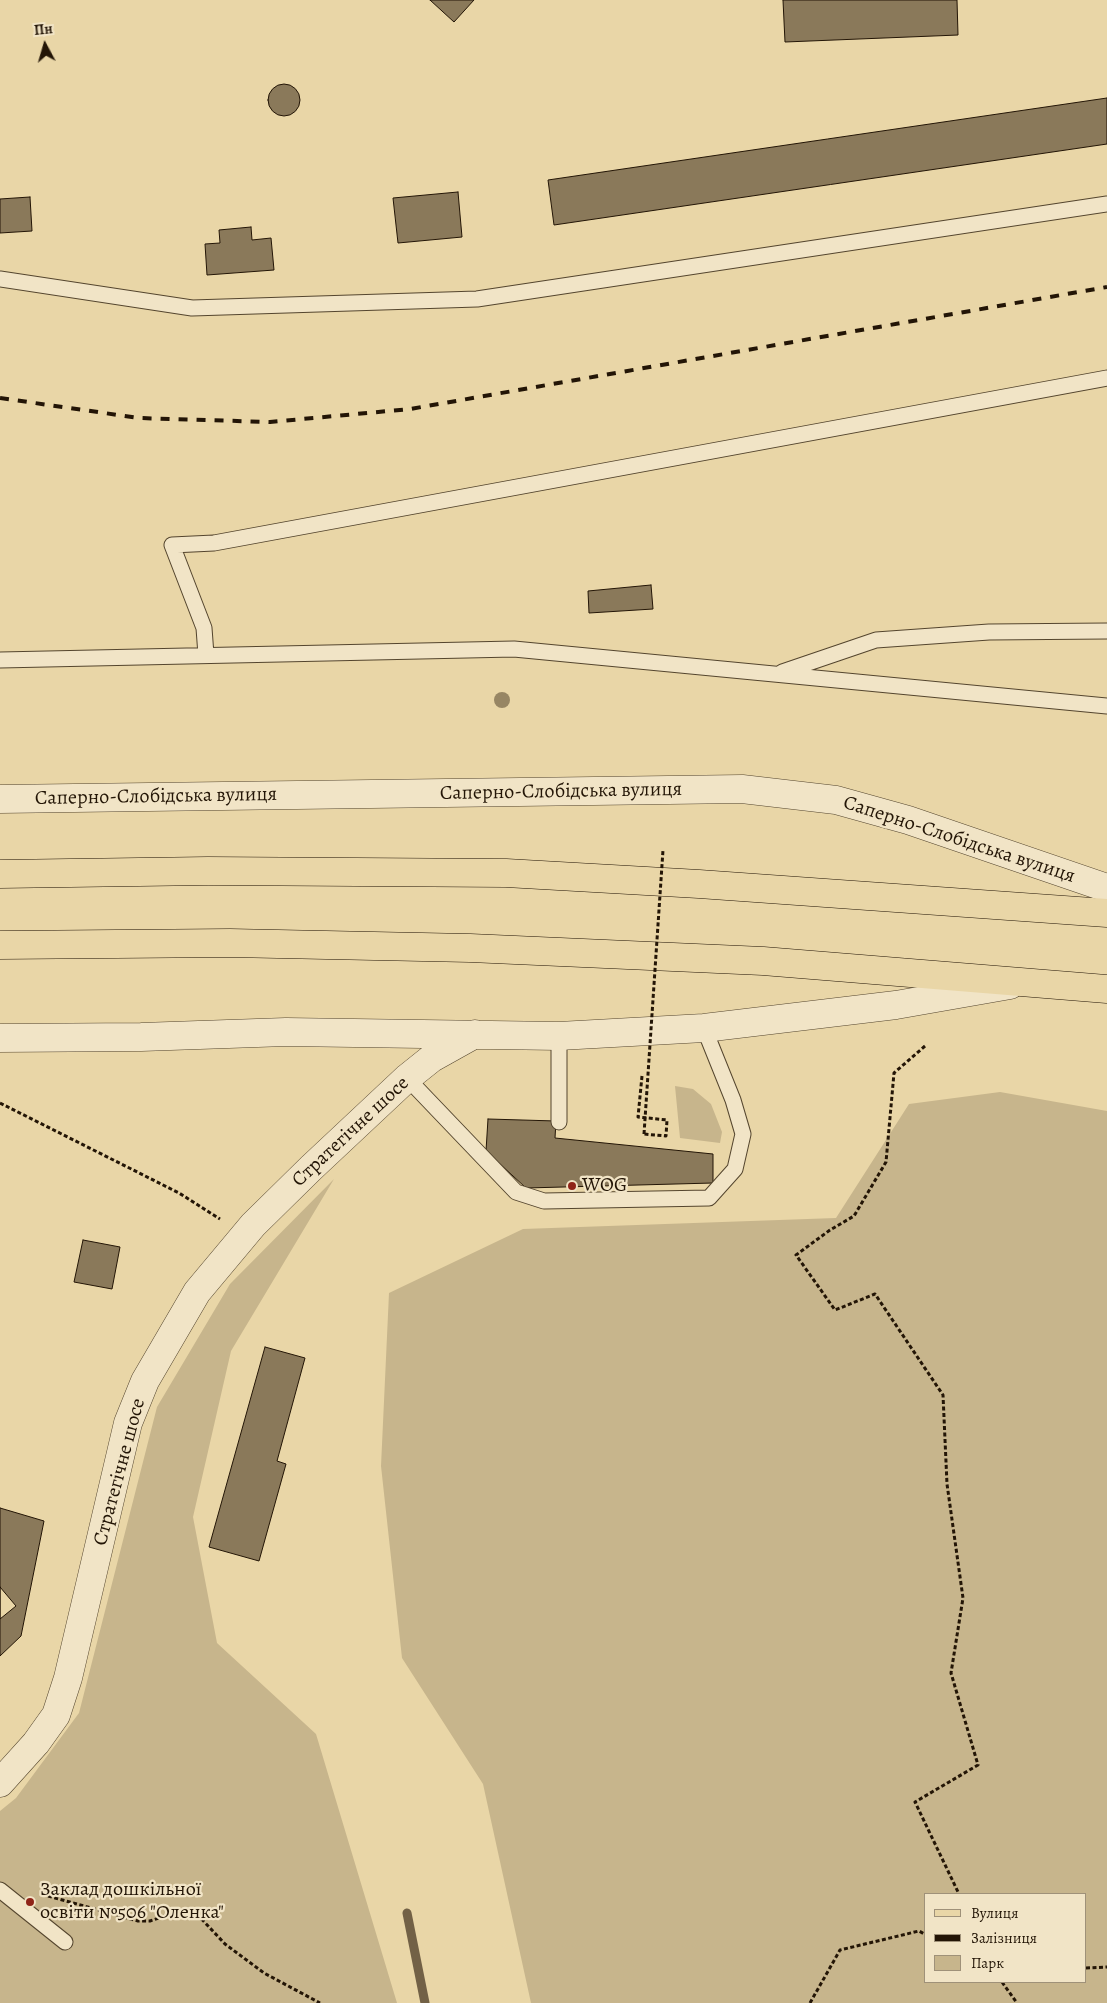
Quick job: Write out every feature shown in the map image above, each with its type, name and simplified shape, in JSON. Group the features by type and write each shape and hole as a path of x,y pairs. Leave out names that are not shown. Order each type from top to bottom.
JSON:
{"main road":[{"name":"Саперно-Слобідська вулиця","path":"0,874 208,871 506,873 699,884 1107,913"},
{"path":"0,945 230,943 470,948 763,961 1107,989"}],"street":[{"name":"Саперно-Слобідська вулиця","path":"0,799 742,789 836,800 908,820 1107,888"},
{"path":"0,1038 141,1037 286,1032 475,1033 559,1036 704,1028 896,1005 1030,982"},
{"name":"Стратегічне шосе","path":"0,1783 36,1744 56,1715 68,1678 128,1424 145,1381 197,1292 253,1225 407,1078 432,1058 475,1033"}],"lane":[{"path":"0,279 192,308 477,299 1107,204"},
{"path":"206,655 204,628 172,545 214,543 1107,378"},
{"path":"776,674 876,640 989,632 1107,631"},
{"path":"0,660 514,648 1107,706"},
{"path":"407,1078 489,1158 516,1192 544,1201 709,1198 735,1168 743,1134 733,1100 704,1028"},
{"path":"559,1036 559,1122"},
{"path":"0,1890 65,1942"}],"path":[{"path":"642,1076 638,1117 667,1120 666,1136 644,1134 663,850"},
{"path":"925,1046 894,1073 886,1162 854,1216 796,1254 834,1310 875,1294 943,1395 947,1484 963,1598 951,1673 978,1765 915,1802 959,1893"},
{"path":"0,1103 179,1193 220,1218 229,1254"},
{"path":"26,1911 46,1896 138,1921 150,1921 185,1909 194,1911 225,1944 264,1973 320,2003"},
{"path":"810,2003 840,1950 919,1931 924,1934"},
{"path":"1087,1968 1107,1966"},
{"path":"1003,1983 1017,2003"}],"green space":[{"path":"675,1086 693,1089 711,1104 722,1132 720,1143 680,1138"},
{"path":"1000,1092 1107,1111 1107,2003 531,2003 483,1784 402,1658 381,1466 389,1293 523,1229 836,1218 909,1104"},
{"path":"334,1179 231,1351 193,1517 217,1643 316,1734 397,2003 0,2003 0,1811 16,1798 79,1713 157,1407 230,1284"}],"building":[{"path":"430,0 474,0 454,22"},
{"path":"783,0 957,0 958,35 785,42"},
{"path":"284,84 290,85 295,89 299,94 299,106 295,111 290,115 284,116 278,115 273,111 269,106 268,100 269,94 273,89 278,85"},
{"path":"1107,98 1107,144 554,225 548,180"},
{"path":"458,192 462,237 398,243 393,198"},
{"path":"30,197 32,231 0,233 0,199"},
{"path":"251,227 252,240 271,238 274,270 207,275 205,244 220,243 219,230"},
{"path":"651,585 653,609 589,613 588,591"},
{"path":"488,1119 556,1121 555,1138 713,1154 713,1183 526,1188 486,1151"},
{"path":"83,1240 120,1247 112,1289 74,1282"},
{"path":"265,1347 305,1358 277,1461 286,1464 259,1561 209,1547"},
{"path":"0,1508 44,1521 21,1636 0,1656"},
{"path":"0,1587 16,1606 0,1619"}],"waterway":[{"path":"407,1913 425,2003"}],"railway":[{"path":"0,398 139,418 270,422 410,409 1107,287"}],"place":[{"name":"WOG","path":"572,1186"},
{"name":"Заклад дошкільної освіти №506 \"Оленка\"","path":"30,1902"}]}
